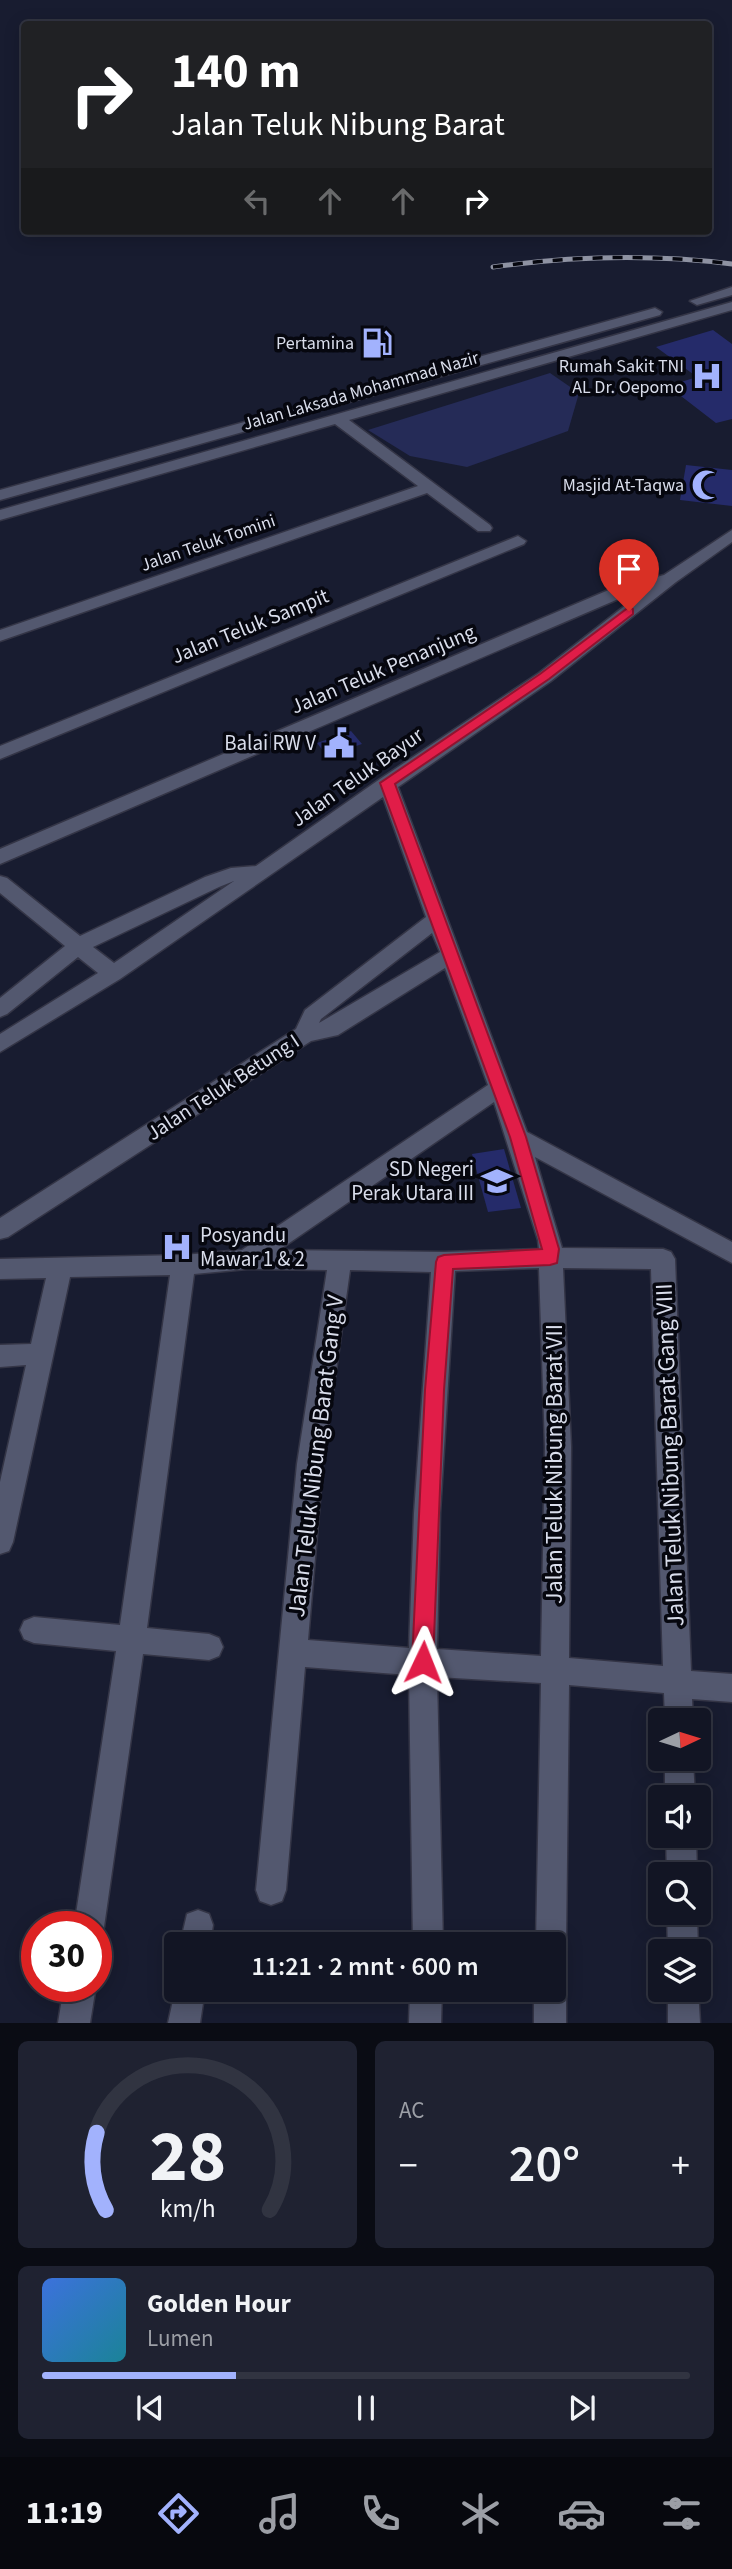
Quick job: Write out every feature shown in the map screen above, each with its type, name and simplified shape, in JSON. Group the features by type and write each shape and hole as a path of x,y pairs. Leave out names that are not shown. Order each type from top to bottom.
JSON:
{"street":[{"name":"Jalan Laksada Mohammad Nazir","path":"0,495 732,291"},
{"name":"Jalan Laksada Mohammad Nazir","path":"0,514 732,306"},
{"path":"337,418 484,528"},
{"name":"Jalan Teluk Tomini","path":"0,636 429,487"},
{"name":"Jalan Teluk Bayur","path":"0,1044 113,974 387,783 545,677 670,579 732,535"},
{"name":"Jalan Teluk Sampit","path":"0,753 518,541"},
{"name":"Jalan Teluk Penanjung","path":"0,857 593,603 638,586 670,579"},
{"name":"Jalan Teluk Nibung Barat VII","path":"387,783 518,1137 550,1240 558,1447 551,1932"},
{"path":"0,1009 79,945 212,882 231,875 259,872"},
{"path":"0,883 113,974"},
{"path":"305,1034 312,1015 438,918"},
{"name":"Jalan Teluk Betung I","path":"0,1230 305,1034 331,1029 451,955"},
{"path":"247,1259 499,1088"},
{"path":"518,1137 732,1253"},
{"path":"0,1269 183,1265 247,1259 444,1262 550,1257"},
{"name":"Jalan Teluk Nibung Barat Gang VIII","path":"550,1257 663,1259 678,1679"},
{"name":"Jalan Teluk Nibung Barat Gang V","path":"271,1889 310,1464 340,1261"},
{"path":"428,1932 430,1889 423,1662 435,1390 444,1262"},
{"path":"91,1911 154,1486 183,1265"},
{"path":"0,1542 60,1266"},
{"path":"0,1356 42,1354"},
{"path":"34,1630 209,1647"},
{"path":"294,1652 378,1661 554,1670 645,1681 678,1679 683,1684 732,1688"},
{"path":"678,1679 679,1708"},
{"path":"74,2023 77,2002"},
{"path":"184,2023 187,2002"},
{"path":"425,2023 426,2002"},
{"path":"550,2002 550,2023"},
{"path":"684,2002 684,2023"}],"shaded area":[{"path":"550,373 579,393 568,431 467,467 410,456 368,430"}],"building":[{"name":"Rumah Sakit TNI AL Dr. Oepomo","path":"713,330 732,344 732,419 716,423 668,386 697,377 656,347"},
{"name":"Masjid At-Taqwa","path":"686,465 732,470 732,506 680,500"},
{"name":"Balai RW V","path":"351,731 362,744 327,756 317,743"},
{"name":"SD Negeri Perak Utara III","path":"504,1149 521,1208 488,1212 472,1154"}],"railway":[{"path":"493,267 553,260 612,258 732,264"}],"place":[{"name":"Pertamina","path":"377,343"},
{"name":"Rumah Sakit TNI AL Dr. Oepomo","path":"707,376"},
{"name":"Masjid At-Taqwa","path":"707,485"},
{"name":"Balai RW V","path":"339,743"},
{"name":"SD Negeri Perak Utara III","path":"497,1181"},
{"name":"Posyandu Mawar 1 & 2","path":"177,1247"}],"route":[{"path":"423,1662 435,1390 444,1262 550,1257 551,1249 518,1137 387,783 545,677 629,611"}]}
